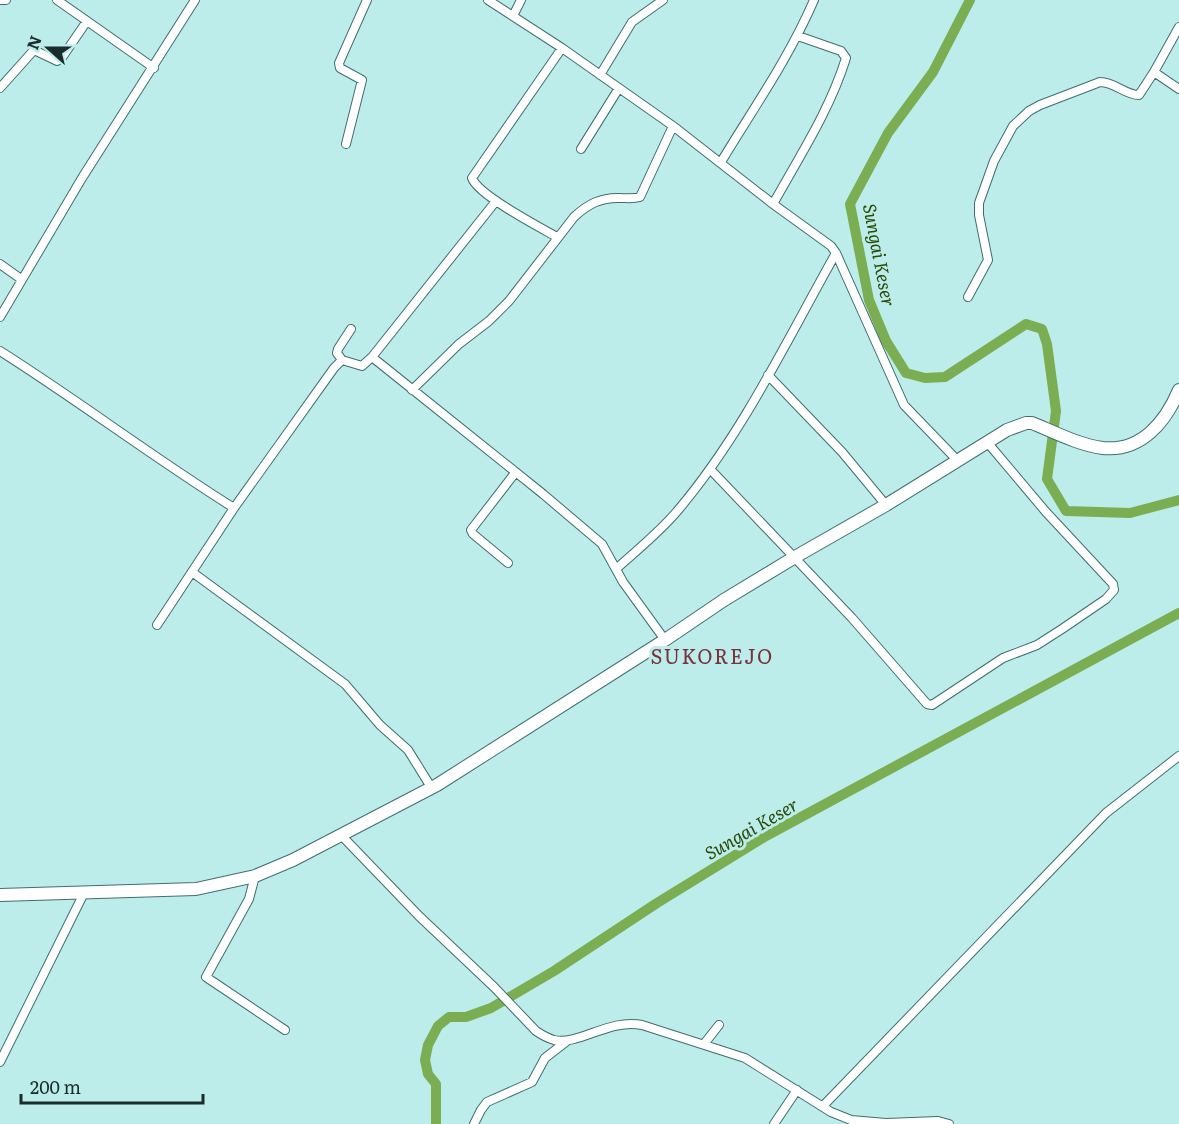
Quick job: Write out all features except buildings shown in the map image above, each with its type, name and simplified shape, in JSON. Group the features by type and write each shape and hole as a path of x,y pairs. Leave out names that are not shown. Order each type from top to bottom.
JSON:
{"highway":[{"path":"0,895 196,889 255,876 293,860 431,787 665,640 724,600 886,505 1007,430 1032,423 1072,439 1103,448 1115,448 1128,445 1155,429 1178,398"}],"street":[{"path":"0,0 6,0"},
{"path":"57,0 154,68"},
{"path":"0,317 82,178 154,68 195,0"},
{"path":"346,144 362,80 342,70 339,63 367,0"},
{"path":"488,0 562,48 673,126 773,204 823,238 836,253 904,405 958,461"},
{"path":"513,16 521,0"},
{"path":"600,75 632,22 663,0"},
{"path":"721,162 798,36 812,1"},
{"path":"0,88 34,50 57,61 61,59 87,21"},
{"path":"968,297 988,260 978,215 979,203 994,161 1018,120 1040,105 1100,82 1107,82 1133,95 1139,95 1179,27"},
{"path":"773,204 820,121 846,58 841,51 798,36"},
{"path":"557,237 496,201 472,181 473,175 562,48"},
{"path":"1154,72 1179,89"},
{"path":"581,149 619,88"},
{"path":"412,390 459,344 489,321 509,301 574,217 596,200 640,197 673,126"},
{"path":"351,329 337,351 342,360 362,366 372,357 496,201"},
{"path":"616,569 678,511 710,469 768,375 836,253"},
{"path":"0,264 21,279"},
{"path":"0,351 175,471 234,508"},
{"path":"372,357 602,544 616,569 665,640"},
{"path":"157,625 234,508 333,368 342,360"},
{"path":"768,375 842,452 886,505"},
{"path":"710,469 795,557 928,705 935,705 1003,658 1037,645 1106,599 1114,590 1114,587 987,442"},
{"path":"508,563 471,530 515,473"},
{"path":"192,572 345,684 380,725 408,750 431,787"},
{"path":"823,1106 1106,813 1179,756"},
{"path":"341,835 419,916 537,1031 545,1037 567,1041"},
{"path":"255,876 249,898 206,977 285,1030"},
{"path":"0,1062 84,893"},
{"path":"474,1124 487,1102 532,1082 545,1058 567,1041 615,1025 631,1023 745,1058 831,1112 851,1120 886,1123 938,1121 949,1124"},
{"path":"704,1044 718,1025"},
{"path":"774,1124 797,1090"}],"waterway":[{"name":"Sungai Keser","path":"970,0 933,72 888,133 850,204 869,300 886,341 906,373 925,378 945,377 1026,324 1042,329 1047,344 1056,411 1047,479 1066,511 1130,513 1179,500"},
{"name":"Sungai Keser","path":"436,1124 436,1084 428,1074 425,1060 428,1045 438,1026 449,1017 466,1017 491,1008 554,971 657,903 766,836 1179,613"}],"district":[{"name":"SUKOREJO","path":"712,655"}]}
